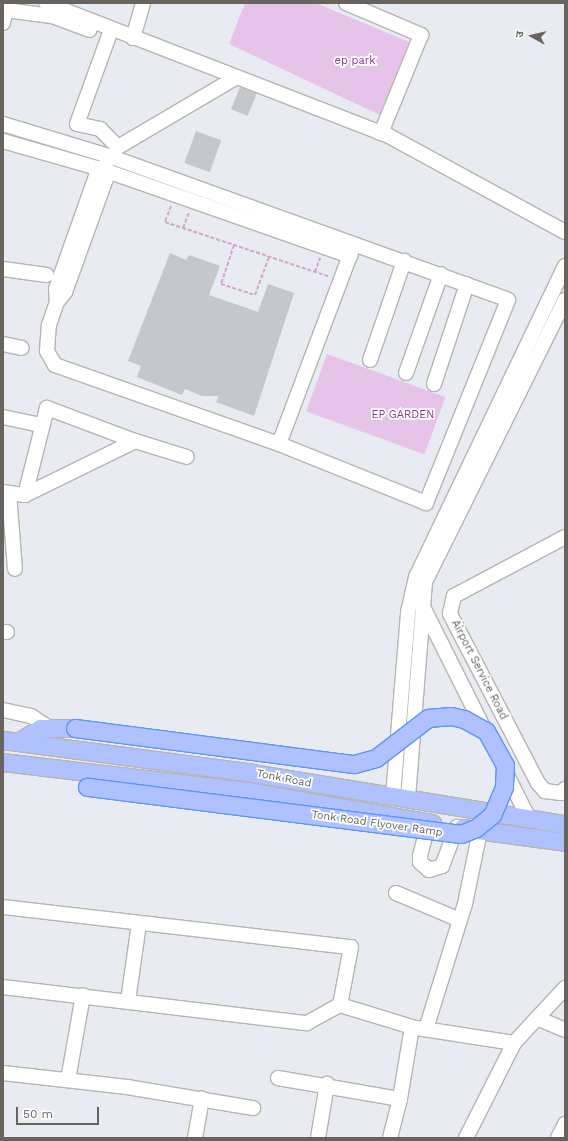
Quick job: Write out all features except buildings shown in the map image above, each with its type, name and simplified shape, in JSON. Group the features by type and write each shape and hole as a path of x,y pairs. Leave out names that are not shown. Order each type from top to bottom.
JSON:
{"main road":[{"name":"Tonk Road Flyover Ramp","path":"10,741 32,730 48,727 75,728 354,764 376,758 428,718 451,716 464,718 486,731 505,765 504,787 492,815 476,828 461,834 87,787 62,770"},
{"name":"Tonk Road","path":"10,741 252,773 565,824"},
{"name":"Tonk Road","path":"3,762 248,791 480,831 565,842"}],"street":[{"path":"46,3 110,34"},
{"path":"133,38 142,3"},
{"path":"346,3 421,35 381,133"},
{"path":"5,12 52,16 110,34 133,38 381,133 565,232"},
{"path":"110,34 77,124 100,129 118,147 237,77"},
{"path":"3,124 109,156 348,250"},
{"path":"3,141 104,170 193,201 348,250 404,261 508,300 426,503 279,444 55,365 47,352 49,326 57,302 65,292 106,179 104,170 109,156"},
{"path":"279,444 348,250"},
{"path":"370,360 404,261"},
{"path":"400,797 408,612 416,577 565,266"},
{"path":"3,269 47,275"},
{"path":"406,373 441,274"},
{"path":"434,384 467,284"},
{"path":"400,797 421,603 425,582 565,300"},
{"path":"3,344 22,348"},
{"path":"25,496 47,408 135,441 187,457"},
{"path":"3,418 42,425"},
{"path":"15,569 6,493 25,496 135,441"},
{"name":"Airport Service Road","path":"565,537 454,596 450,614 538,783 545,791 561,793 565,789"},
{"path":"421,603 529,819"},
{"path":"3,710 31,716 48,727"},
{"path":"429,822 420,856 420,862 429,870 442,866 457,827"},
{"path":"390,1138 419,1028 460,920 480,831"},
{"path":"396,893 460,920"},
{"path":"3,907 139,924 351,947 340,1005"},
{"path":"128,1001 139,924"},
{"path":"3,987 83,995 307,1023 340,1005 419,1028 514,1043"},
{"path":"466,1138 514,1043 565,988"},
{"path":"68,1080 83,995"},
{"path":"537,1018 565,1030"},
{"path":"3,1073 68,1080 202,1099 253,1108"},
{"path":"278,1078 327,1084 400,1099"},
{"path":"318,1138 327,1084"},
{"path":"195,1138 202,1099"}],"path":[{"path":"175,195 165,222 331,278 348,250"},
{"path":"183,228 193,201"},
{"path":"234,245 221,284 254,295 269,257"}],"green space":[{"name":"ep park","path":"245,3 316,3 409,42 380,115 229,44"},
{"name":"EP GARDEN","path":"327,354 445,397 425,454 306,411"}]}
